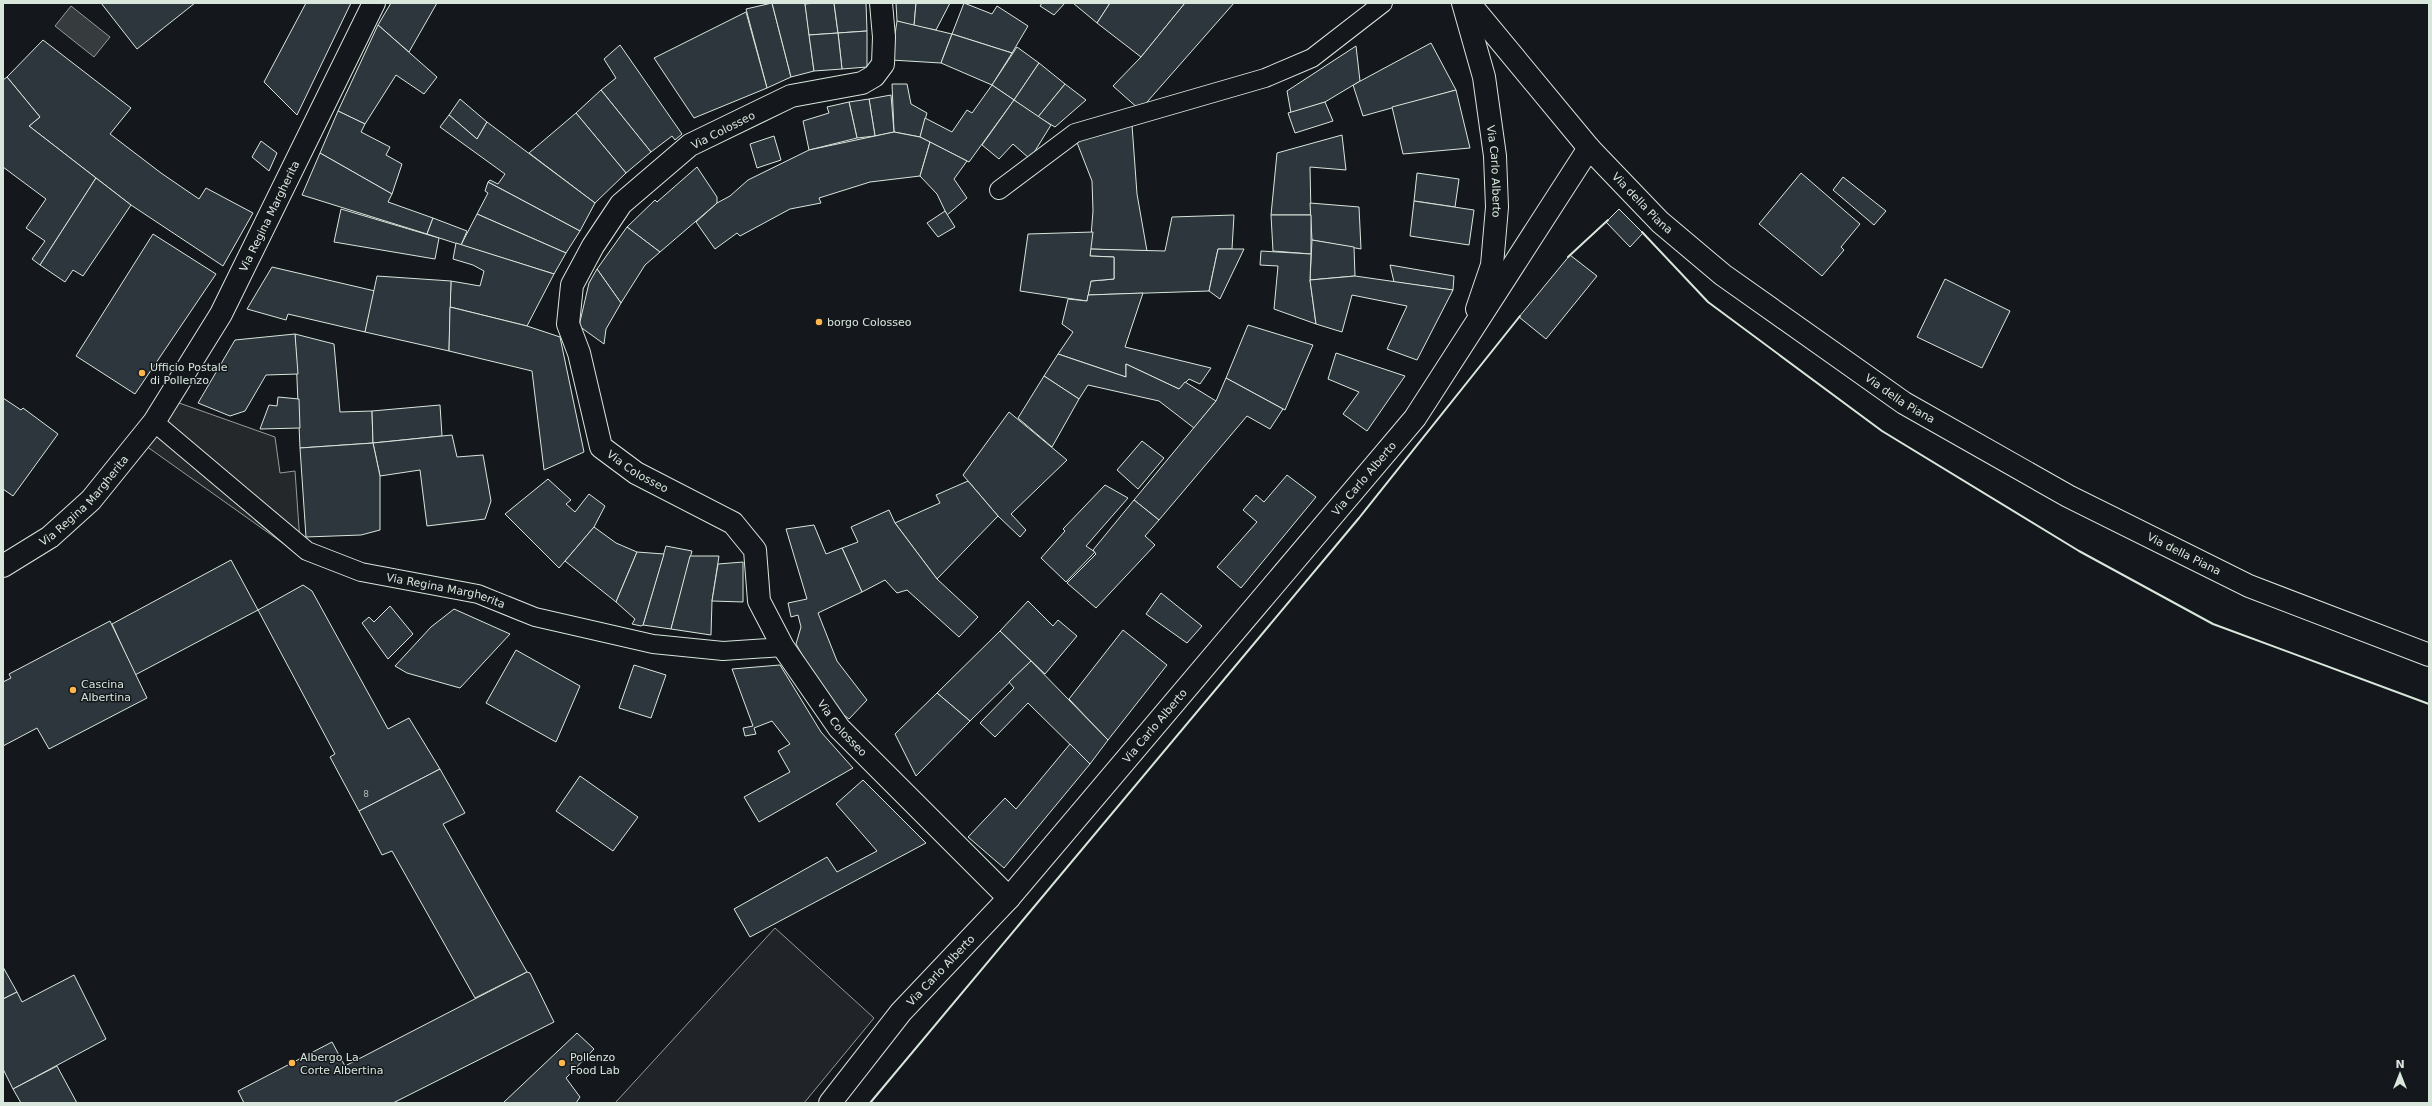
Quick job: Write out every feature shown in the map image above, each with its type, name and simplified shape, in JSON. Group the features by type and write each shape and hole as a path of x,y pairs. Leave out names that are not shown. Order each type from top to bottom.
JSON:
{"street":[{"name":"Via Regina Margherita","path":"3,566 50,537 91,500 154,422 221,314 374,3"},
{"name":"Via Colosseo","path":"881,3 884,37 884,64 874,76 862,83 791,96 690,145 621,204 593,246 572,285 568,324 579,353 601,448 636,473 733,523 755,550 759,601 783,647 839,728 1008,898"},
{"name":"Via Carlo Alberto","path":"1463,3 1484,77 1496,156 1497,207 1492,265 1467,340"},
{"name":"Via della Piana","path":"1469,3 1589,148 1660,222 1723,275 1904,404 2068,496 2249,586 2429,655"},
{"name":"Via Carlo Alberto","path":"830,1103 901,1012 1008,898 1415,418 1467,340 1589,148"}],"lane":[{"path":"999,190 1075,133 1265,78 1312,58 1383,3"},
{"name":"Via Regina Margherita","path":"154,422 307,551 361,572 478,594 534,617 653,644 723,651 783,647"}],"shaded area":[{"path":"71,6 110,37 94,57 55,26"},
{"path":"168,399 275,437 280,473 295,471 301,556 139,441"},
{"path":"775,928 874,1018 804,1103 615,1103"}],"building":[{"path":"101,3 195,3 137,49"},
{"path":"306,3 351,3 297,115 264,82"},
{"path":"391,3 437,3 409,52 378,25"},
{"path":"772,3 791,77 767,88 746,9"},
{"path":"772,3 805,3 814,71 791,77"},
{"path":"834,3 838,33 809,35 805,4"},
{"path":"834,3 866,3 867,31 838,33"},
{"path":"896,3 916,3 914,26 897,21"},
{"path":"916,3 950,3 936,30 914,26"},
{"path":"964,3 992,14 997,6 1028,26 1012,53 952,34"},
{"path":"1042,3 1065,3 1054,15 1040,6"},
{"path":"1073,3 1110,3 1097,23"},
{"path":"1110,3 1185,3 1141,57 1097,23"},
{"path":"1185,3 1234,3 1140,110 1113,86 1141,57"},
{"path":"746,12 767,88 694,118 654,58"},
{"path":"897,21 952,34 941,63 891,60"},
{"path":"378,25 437,77 424,94 396,75 365,124 338,111"},
{"path":"867,31 867,67 842,69 838,33"},
{"path":"838,33 842,69 814,71 809,35"},
{"path":"952,34 1012,53 992,85 941,63"},
{"path":"43,40 131,108 110,134 161,173 199,199 206,188 253,213 223,266 131,205 29,126 40,117 7,77"},
{"path":"1431,43 1456,90 1363,116 1353,85"},
{"path":"620,45 682,134 675,140 672,136 651,152 601,90 616,78 604,59"},
{"path":"1356,46 1360,81 1325,102 1291,113 1287,91"},
{"path":"1017,47 1039,63 1014,100 992,85"},
{"path":"1039,63 1065,84 1038,117 1014,100"},
{"path":"7,77 40,117 29,126 96,178 40,265 32,259 45,241 26,228 46,199 3,167 3,80"},
{"path":"892,84 907,84 911,104 927,113 920,137 894,132"},
{"path":"1065,84 1086,100 1055,127 1038,117"},
{"path":"992,85 1014,100 969,162 920,137 925,118 952,132 967,110 972,113"},
{"path":"601,90 651,152 626,173 576,113"},
{"path":"1456,90 1470,148 1403,154 1392,107"},
{"path":"891,95 894,132 875,136 869,99"},
{"path":"460,99 487,122 477,139 449,115"},
{"path":"869,99 875,136 857,138 849,102"},
{"path":"1014,100 1051,125 1030,159 1013,144 999,159 982,145"},
{"path":"849,102 857,138 809,150 803,121 829,113 827,107"},
{"path":"1325,102 1333,121 1295,133 1288,113"},
{"path":"338,111 365,124 361,132 390,147 386,155 402,164 392,194 320,153"},
{"path":"576,113 626,173 595,203 529,153"},
{"path":"449,115 477,139 487,122 595,203 580,231 488,182 490,180 498,184 505,174 440,127"},
{"path":"1132,125 1137,194 1147,251 1090,249 1093,211 1092,181 1076,140"},
{"path":"894,132 920,137 930,142 920,176 870,182 819,198 821,203 790,209 740,236 737,233 715,249 696,222 717,203 730,196 748,180 809,150"},
{"path":"1342,135 1346,170 1310,167 1311,215 1271,215 1277,153"},
{"path":"774,136 781,160 757,168 750,144"},
{"path":"261,141 277,153 269,171 252,157"},
{"path":"930,142 967,161 954,179 967,198 947,215 937,194 920,176"},
{"path":"320,153 392,194 388,202 433,218 427,234 302,195"},
{"path":"697,167 717,197 717,203 660,252 627,227 655,200 657,202"},
{"path":"1417,173 1459,179 1455,207 1414,201"},
{"path":"1801,173 1860,224 1841,247 1844,250 1822,276 1759,224"},
{"path":"1843,177 1886,211 1874,225 1833,190"},
{"path":"96,178 131,205 83,276 73,270 65,282 40,265"},
{"path":"488,182 580,231 566,253 477,214 488,193 485,191"},
{"path":"1414,201 1474,210 1469,245 1410,236"},
{"path":"1310,203 1359,207 1361,249 1312,240"},
{"path":"341,209 439,238 435,259 334,242"},
{"path":"1619,209 1643,233 1630,247 1606,222"},
{"path":"945,211 955,227 938,237 927,223"},
{"path":"477,214 566,253 554,274 461,245"},
{"path":"1234,215 1232,249 1218,249 1209,291 1088,295 1091,281 1114,279 1114,257 1090,256 1090,249 1165,251 1172,217"},
{"path":"1271,215 1311,215 1311,254 1273,251"},
{"path":"433,218 467,231 461,245 427,234"},
{"path":"627,227 660,252 645,265 621,303 597,269"},
{"path":"1093,232 1090,256 1114,257 1114,279 1091,281 1087,301 1020,291 1028,234"},
{"path":"153,234 216,274 135,394 76,356"},
{"path":"1312,240 1354,247 1355,276 1310,280"},
{"path":"456,243 554,274 527,326 450,307 451,281 480,286 484,271 473,265 453,259"},
{"path":"1218,249 1244,249 1220,299 1209,291"},
{"path":"1261,251 1311,254 1310,280 1316,324 1274,309 1278,266 1260,265"},
{"path":"1570,255 1597,276 1546,339 1519,317"},
{"path":"1390,265 1454,276 1453,290 1394,282"},
{"path":"272,267 375,291 365,332 288,314 286,320 247,309"},
{"path":"597,269 621,303 606,329 604,344 579,326 589,283"},
{"path":"377,276 451,281 449,351 365,332"},
{"path":"1355,276 1453,290 1417,360 1387,349 1407,306 1352,295 1342,332 1316,324 1310,280"},
{"path":"1945,279 2010,311 1982,368 1917,337"},
{"path":"1143,293 1125,347 1211,368 1200,384 1189,379 1179,389 1126,364 1126,377 1058,354 1073,332 1062,324 1068,299 1087,301 1088,295"},
{"path":"450,307 527,326 560,337 584,452 544,470 532,371 449,351"},
{"path":"1248,325 1313,345 1285,410 1226,378"},
{"path":"295,334 334,344 340,412 372,411 373,443 300,448"},
{"path":"295,334 298,374 266,375 245,411 230,416 198,403 235,340"},
{"path":"1336,353 1405,376 1367,431 1343,414 1359,392 1328,379"},
{"path":"1058,354 1126,377 1126,364 1179,389 1185,382 1216,401 1194,428 1159,401 1088,385 1079,399 1044,376"},
{"path":"1044,376 1079,399 1052,447 1018,418"},
{"path":"1226,378 1283,409 1270,429 1247,416 1159,520 1134,500 1216,401"},
{"path":"278,397 299,399 300,428 260,429 269,405 277,406"},
{"path":"3,398 21,410 23,408 58,434 13,496 3,489"},
{"path":"440,405 442,436 373,443 372,411"},
{"path":"1009,412 1067,460 1011,514 1026,530 1020,537 998,516 963,475"},
{"path":"452,435 457,457 483,455 491,501 485,519 427,526 420,470 380,476 373,443"},
{"path":"1142,441 1164,458 1138,489 1117,470"},
{"path":"373,443 380,476 380,530 361,535 306,537 300,448"},
{"path":"1287,475 1316,497 1241,588 1217,567 1257,522 1243,510 1256,495 1264,502"},
{"path":"548,479 571,500 566,504 575,512 589,494 605,506 594,527 559,568 505,514"},
{"path":"968,481 998,516 937,579 895,523 940,503 936,495"},
{"path":"1105,485 1128,498 1086,546 1095,552 1066,582 1041,558 1065,531 1063,529"},
{"path":"1134,500 1159,520 1145,536 1155,545 1096,608 1067,583 1096,554 1093,550"},
{"path":"889,510 895,523 937,579 978,617 959,637 907,590 897,593 885,580 862,592 842,548 858,542 851,527"},
{"path":"814,525 826,554 842,548 862,592 818,613 837,661 867,700 849,719 830,704 796,644 801,627 798,615 791,617 788,603 807,599 786,529"},
{"path":"594,527 616,543 637,552 616,602 565,561"},
{"path":"666,546 692,551 671,629 643,625"},
{"path":"637,552 664,554 643,625 641,626 632,624 635,619 616,602"},
{"path":"690,556 719,556 712,601 711,635 671,629"},
{"path":"231,560 258,610 135,675 112,624"},
{"path":"743,562 743,602 712,601 718,564"},
{"path":"303,585 312,591 388,729 409,718 440,769 359,811 330,757 335,754 258,610"},
{"path":"1161,593 1202,626 1187,643 1146,614"},
{"path":"1028,601 1053,626 1058,620 1077,636 1045,674 1000,631"},
{"path":"390,606 413,634 388,659 362,623 369,617 374,622"},
{"path":"454,609 510,634 460,688 407,673 395,666 431,627"},
{"name":"Cascina Albertina","path":"110,621 147,698 49,749 37,728 3,746 3,682 11,678 9,674"},
{"path":"1123,630 1167,665 1108,740 1069,699"},
{"path":"1000,631 1031,661 970,721 937,693"},
{"path":"516,650 580,686 556,742 486,703"},
{"path":"1031,661 1108,740 1090,764 1028,703 995,737 980,723 1014,688 1009,682"},
{"path":"634,665 666,675 651,718 619,708"},
{"path":"780,665 821,732 853,768 759,822 744,797 790,772 778,751 790,744 772,721 754,728 756,734 745,736 743,728 753,726 732,669"},
{"path":"937,693 970,721 916,776 895,734"},
{"path":"1070,744 1090,764 1004,868 968,837 1005,798 1016,809"},
{"path":"440,769 465,813 443,824 527,972 475,998 392,851 382,855 359,811"},
{"path":"580,776 638,817 613,851 556,811"},
{"path":"863,780 926,843 750,937 734,909 827,857 837,872 877,851 836,804"},
{"path":"3,967 17,992 3,999"},
{"path":"527,972 530,973 554,1022 393,1103 244,1103 238,1091 332,1042 345,1066"},
{"path":"74,975 106,1039 13,1089 3,1069 3,999 17,992 22,1002"},
{"name":"Pollenzo Food Lab","path":"577,1033 594,1049 566,1078 580,1097 576,1103 503,1103"},
{"path":"57,1066 77,1103 21,1103 13,1089"}],"wall":[{"path":"1568,257 1608,220"},
{"path":"1642,232 1708,302 1882,431 2079,551 2213,624 2429,704"},
{"path":"870,1103 1359,518 1520,316"}],"place":[{"name":"borgo Colosseo","path":"819,322"},
{"name":"Ufficio Postale di Pollenzo","path":"142,373"},
{"name":"Cascina Albertina","path":"73,690"},
{"name":"Albergo La Corte Albertina","path":"292,1063"},
{"name":"Pollenzo Food Lab","path":"562,1063"}]}
